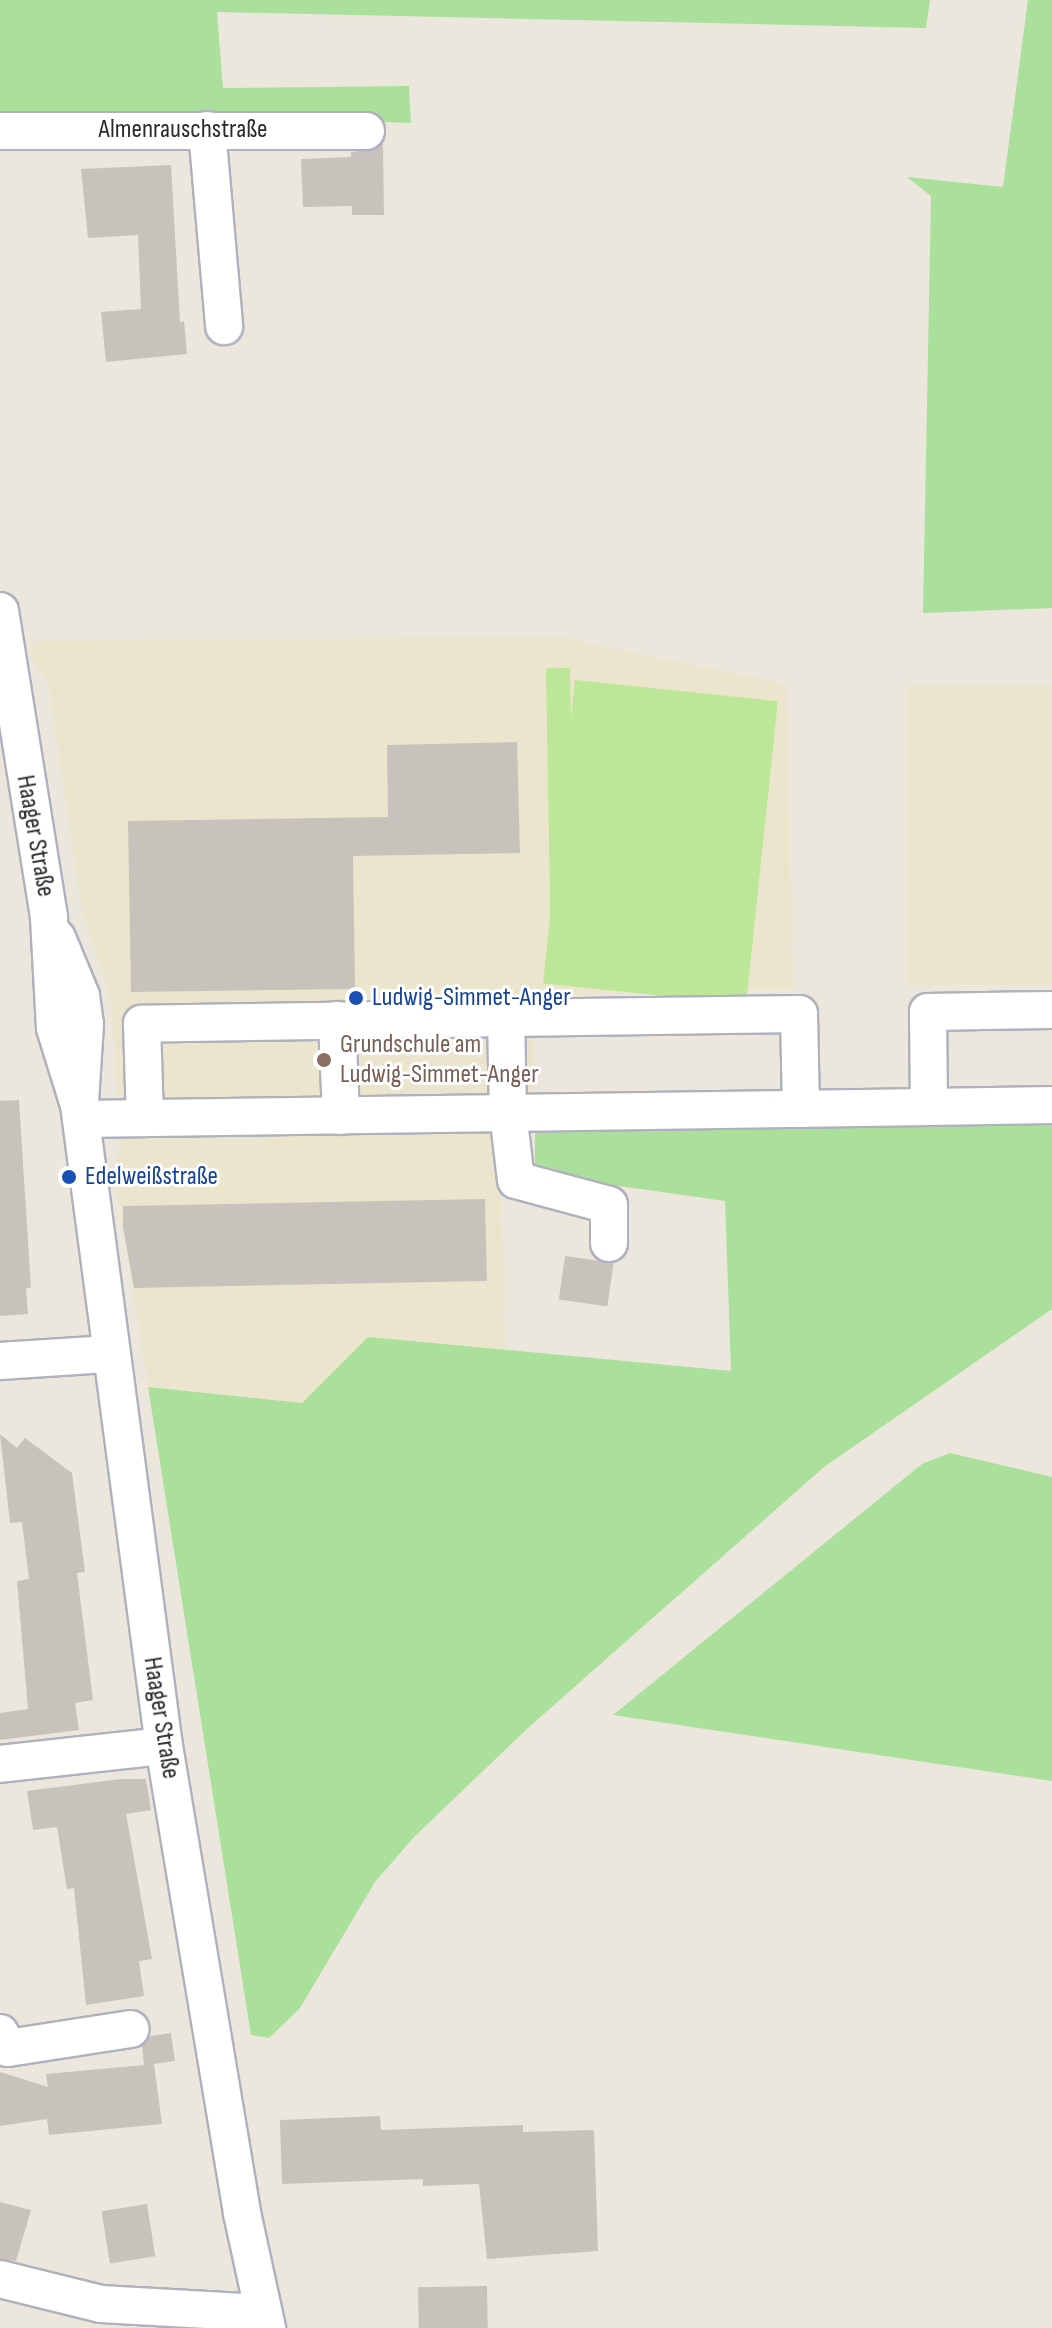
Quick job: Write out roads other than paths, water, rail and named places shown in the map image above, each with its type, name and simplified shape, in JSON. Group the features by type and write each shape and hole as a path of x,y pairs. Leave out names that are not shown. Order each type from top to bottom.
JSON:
{"street":[{"path":"207,130 224,326"},
{"name":"Almenrauschstraße","path":"0,131 366,131"},
{"name":"Haager Straße","path":"0,611 49,918 55,1028 80,1112 108,1354 164,1746 264,2320"},
{"path":"929,1107 928,1012 1052,1010"},
{"path":"145,1118 142,1024 337,1020 799,1014 801,1109"},
{"path":"506,1018 510,1163 516,1180 609,1205 609,1243"},
{"path":"337,1020 341,1116"},
{"path":"80,1112 145,1118 1052,1105"},
{"path":"0,1361 108,1354"},
{"path":"0,1764 164,1746"},
{"path":"0,2033 8,2048 131,2029"},
{"path":"0,2279 101,2304 264,2320"}],"place":[{"name":"Ludwig-Simmet-Anger","path":"356,998"},
{"name":"Grundschule am Ludwig-Simmet-Anger","path":"324,1060"},
{"name":"Edelweißstraße","path":"69,1177"}]}
